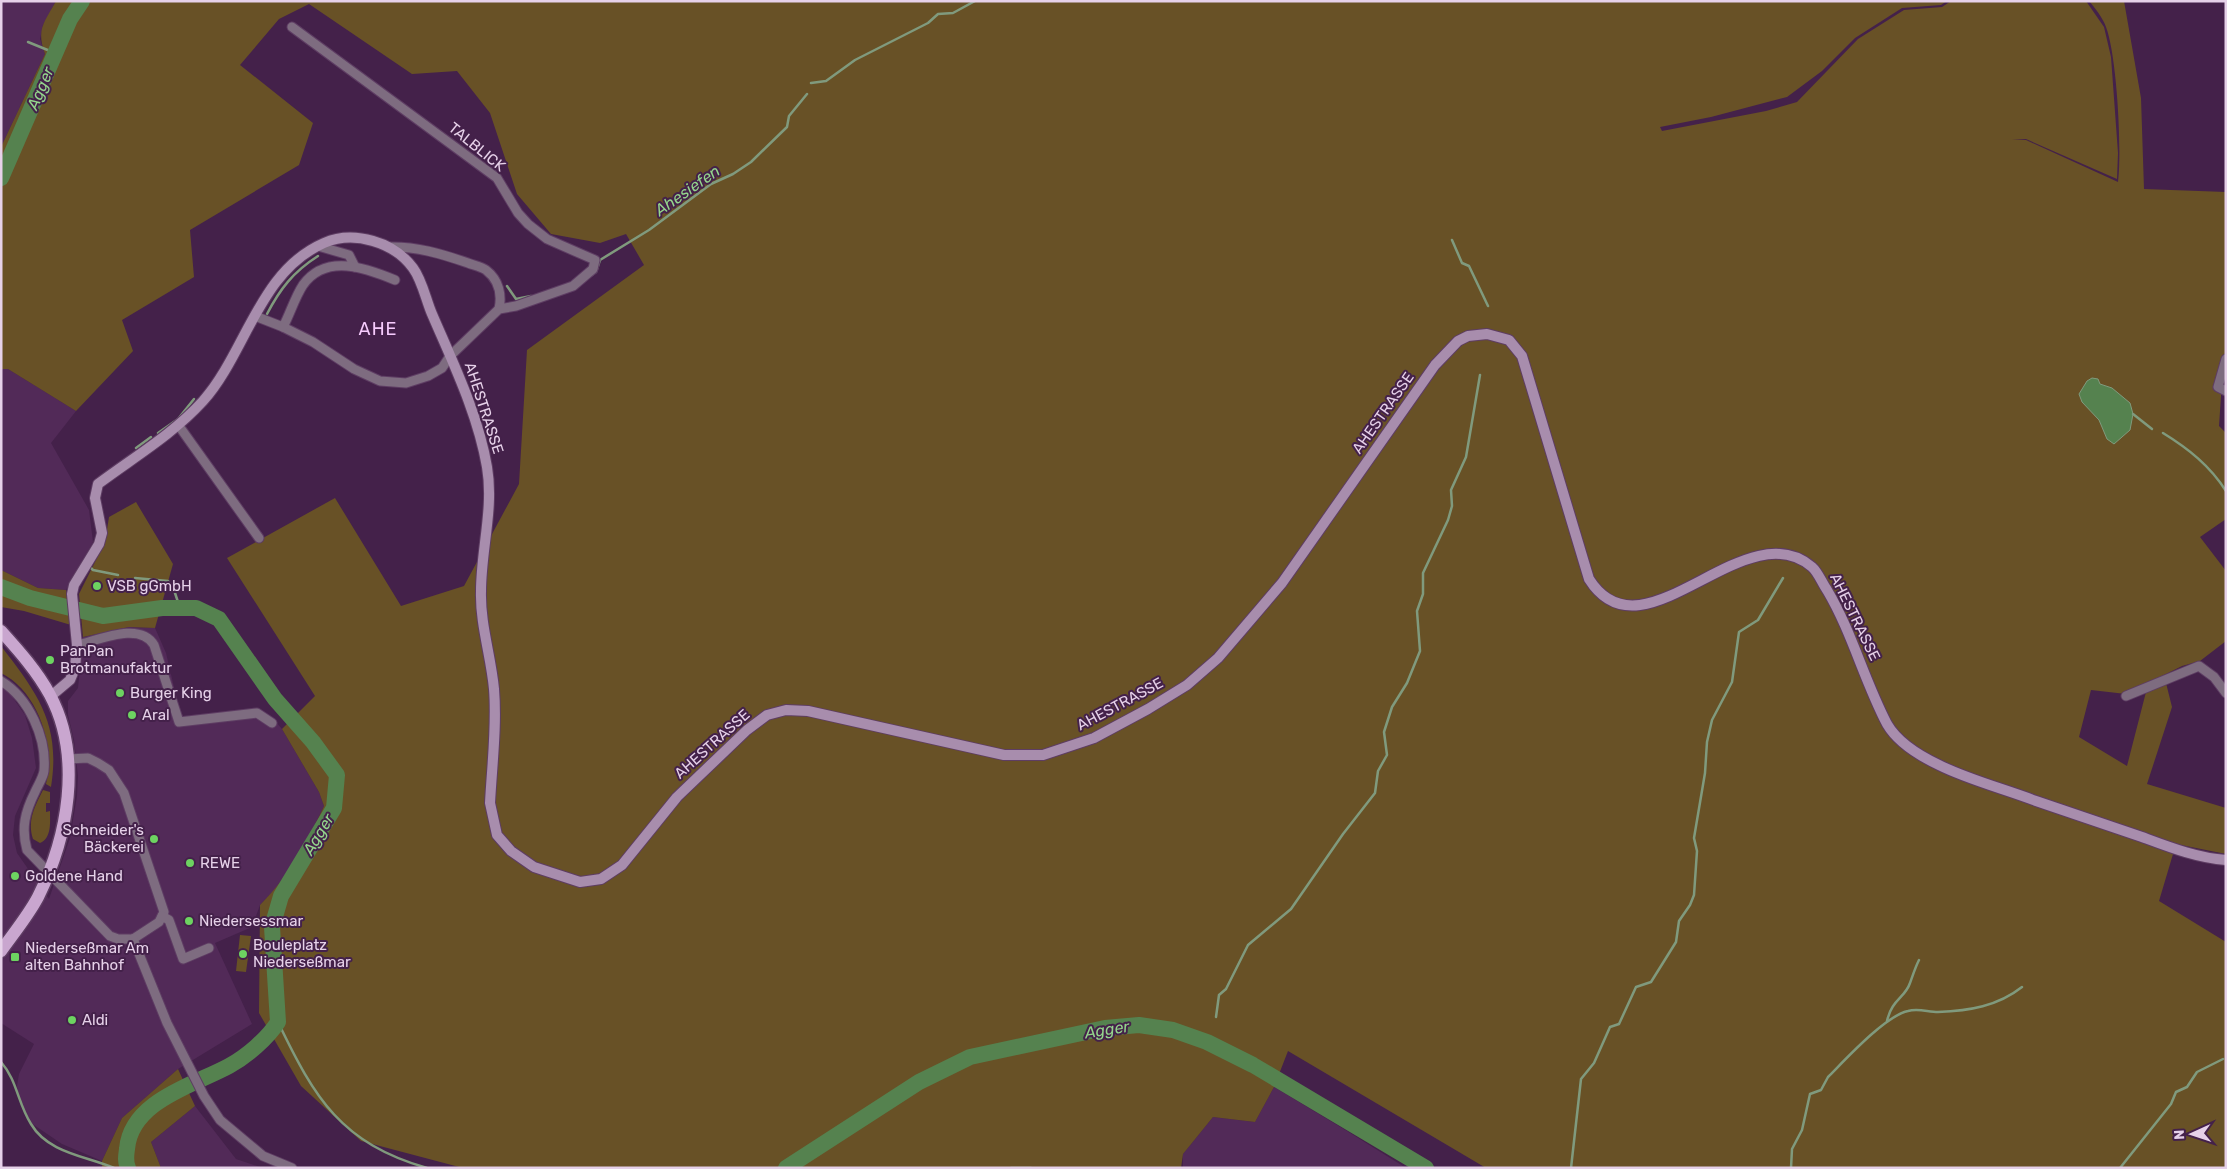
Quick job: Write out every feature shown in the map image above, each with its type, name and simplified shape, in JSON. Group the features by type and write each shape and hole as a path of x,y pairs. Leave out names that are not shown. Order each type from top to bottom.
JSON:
{"main road":[{"name":"AHESTRASSE","path":"51,696 70,680 75,668 77,645 72,594 74,585 100,538 101,524 95,498 98,484 179,426 204,400 227,367 254,316 275,283 286,270 318,246 341,238 357,237 388,247 414,269 478,428 487,468 489,488 480,590 494,690 490,802 493,819 497,835 512,850 534,867 558,876 580,882 601,879 622,865 684,790 747,730 767,715 777,712 786,710 808,711 1004,756 1043,755 1094,738 1148,709 1186,685 1218,658 1282,583 1435,365 1458,341 1468,336 1487,334 1509,340 1522,356 1589,579 1596,590 1611,601 1636,607 1678,592 1727,567 1758,556 1780,553 1797,557 1813,568 1832,599 1888,725 1906,746 1940,766 2179,850 2226,860"},
{"path":"1,631 37,674 51,696 61,724 68,759 67,806 48,873 37,898 1,951"}],"street":[{"name":"TALBLICK","path":"292,27 491,173 506,191 518,213 541,234 565,248 586,254 594,260 593,269 573,286 516,306 499,309"},
{"path":"318,246 349,255 355,267"},
{"path":"254,316 284,327 313,342 354,369 380,381 406,383 428,376 442,368 450,356 499,309 502,296 496,281 486,270 435,252 400,246 388,247"},
{"path":"284,327 303,285 314,274 334,265 355,267 395,280"},
{"path":"2226,359 2218,388 2226,391"},
{"path":"179,426 259,538"},
{"path":"77,645 128,633 140,633 149,637 154,645 180,722 257,713 272,723"},
{"path":"2126,696 2199,666 2214,677 2226,694"},
{"path":"1,681 16,693 27,708 36,723 39,736 44,772 24,820 23,834 27,850 110,936 118,939 133,939 159,922 162,916 162,904 124,793 109,770 88,758 68,759"},
{"path":"162,916 169,920 183,959 209,948"},
{"path":"133,939 166,1023 204,1096 228,1129 263,1156 292,1168"}],"shaded area":[{"path":"1,1 56,1 43,25 40,39 45,54 1,147"},
{"path":"56,1 1947,1 1941,5 1902,8 1855,38 1822,71 1787,97 1711,117 1660,127 1662,131 1766,111 1797,102 1858,39 1904,10 1942,7 1951,1 2086,1 2104,27 2111,57 2118,153 2117,179 2026,139 2012,139 2026,140 2118,182 2119,127 2113,59 2105,24 2089,1 2124,1 2141,98 2144,189 2226,192 2226,367 2222,381 2219,426 2226,433 2226,519 2200,537 2226,571 2226,641 2200,661 2182,666 2126,694 2091,690 2079,737 2127,766 2146,692 2166,683 2172,707 2147,784 2226,808 2226,854 2176,844 2159,901 2226,942 2226,1168 1486,1168 1288,1051 1274,1087 1255,1122 1213,1117 1183,1154 1181,1168 463,1168 361,1141 301,1086 259,1013 260,905 281,881 297,858 324,806 319,792 282,729 315,696 227,558 335,498 401,606 464,586 519,484 527,350 644,265 626,234 600,243 551,234 517,194 490,113 457,71 412,74 309,4 279,19 240,65 313,123 299,165 190,230 194,277 122,320 133,351 76,411 8,369 1,369 1,147 45,54 41,32"},
{"path":"1,369 8,369 76,411 51,443 89,510 93,542 66,590 38,588 1,570"},
{"path":"2092,378 2098,379 2100,384 2112,388 2130,403 2133,414 2130,430 2114,444 2107,439 2099,420 2082,402 2079,394 2087,381"},
{"path":"136,502 173,564 155,628 129,627 83,637 79,594 105,542 109,517"},
{"path":"1,570 38,588 66,590 71,625 24,611 1,607"},
{"path":"129,627 155,628 166,653 181,717 258,710 275,721 282,729 319,792 324,806 297,862 281,883 260,905 252,927 215,943 252,1024 178,1069 122,1118 102,1161 62,1144 31,1123 19,1099 17,1086 19,1074 34,1044 1,1023 1,688 9,692 25,715 32,738 36,768 15,816 13,835 17,853 49,899 70,838 77,796 78,776 74,740 68,715 68,701 78,688 83,637"},
{"path":"1,646 26,679 44,711 53,745 51,787 46,784 48,753 41,721 25,693 1,673"},
{"path":"43,790 50,792 50,803 46,803 46,812 50,811 50,825 47,837 40,843 33,839 31,819"},
{"name":"Bouleplatz Niederseßmar","path":"240,935 251,936 246,972 236,971"},
{"path":"178,1069 195,1106 151,1142 161,1168 102,1168 102,1161 122,1118"},
{"path":"1274,1087 1406,1168 1183,1168 1183,1154 1213,1117 1255,1122"},
{"path":"195,1106 236,1159 263,1168 161,1168 151,1142"}],"waterway":[{"name":"Agger","path":"1,178 70,19 82,1"},
{"name":"Ahesiefen","path":"811,83 826,81 855,60 928,23 938,14 953,13 975,1"},
{"path":"28,42 55,53"},
{"name":"Ahesiefen","path":"592,275 596,272 600,260 649,230 711,184 733,174 751,162 787,127 789,116 807,94"},
{"path":"1452,240 1462,263 1469,266 1488,306"},
{"name":"Ahesiefen","path":"267,314 288,282 301,268 318,256"},
{"name":"Ahesiefen","path":"507,286 516,299 531,296"},
{"path":"1216,1017 1219,995 1226,989 1248,945 1291,909 1343,834 1375,793 1378,771 1387,755 1384,732 1392,707 1407,683 1420,651 1417,611 1423,594 1423,573 1448,520 1452,506 1451,490 1466,457 1480,375"},
{"name":"Ahesiefen","path":"158,433 178,419 194,399"},
{"path":"2133,414 2152,429"},
{"path":"2163,433 2182,445 2198,459 2226,491"},
{"name":"Ahesiefen","path":"136,448 151,437"},
{"name":"Ahesiefen","path":"89,566 93,570 118,575"},
{"name":"Ahesiefen","path":"135,578 168,581 174,590 180,608"},
{"path":"1571,1168 1581,1079 1594,1063 1610,1027 1619,1024 1636,987 1651,982 1676,942 1679,921 1690,905 1694,895 1697,851 1694,838 1705,773 1707,742 1712,720 1732,682 1739,632 1758,620 1783,578"},
{"name":"Agger","path":"1,587 30,598 103,616 162,608 196,608 219,619 275,699 313,742 337,775 334,808 281,896 272,927 278,1022 262,1041 236,1062 166,1097 140,1118 131,1132 126,1156 128,1168"},
{"path":"1887,1021 1895,1003 1908,988 1919,960"},
{"path":"1791,1168 1792,1149 1802,1130 1810,1094 1821,1090 1828,1077 1888,1021 1912,1010 1938,1012 1972,1009 2003,999 2022,987"},
{"path":"278,1022 305,1074 334,1114 352,1131 373,1145 397,1158 427,1168"},
{"name":"Agger","path":"786,1168 919,1082 970,1057 1105,1028 1139,1025 1173,1030 1207,1042 1253,1065 1426,1168"},
{"path":"2120,1168 2171,1104 2176,1092 2187,1087 2197,1072 2223,1059"},
{"path":"1,1062 11,1076 27,1116 38,1134 57,1148 114,1168"},
{"path":"1011,1168 1031,1168"}],"place":[{"name":"VSB gGmbH","path":"97,586"},
{"name":"PanPan Brotmanufaktur","path":"50,660"},
{"name":"Burger King","path":"120,693"},
{"name":"Aral","path":"132,715"},
{"name":"Schneider's Bäckerei","path":"154,839"},
{"name":"REWE","path":"190,863"},
{"name":"Goldene Hand","path":"15,876"},
{"name":"Niedersessmar","path":"189,921"},
{"name":"Bouleplatz Niederseßmar","path":"243,954"},
{"name":"Niederseßmar Am alten Bahnhof","path":"15,957"},
{"name":"Aldi","path":"72,1020"}],"district":[{"name":"AHE","path":"378,329"}]}
